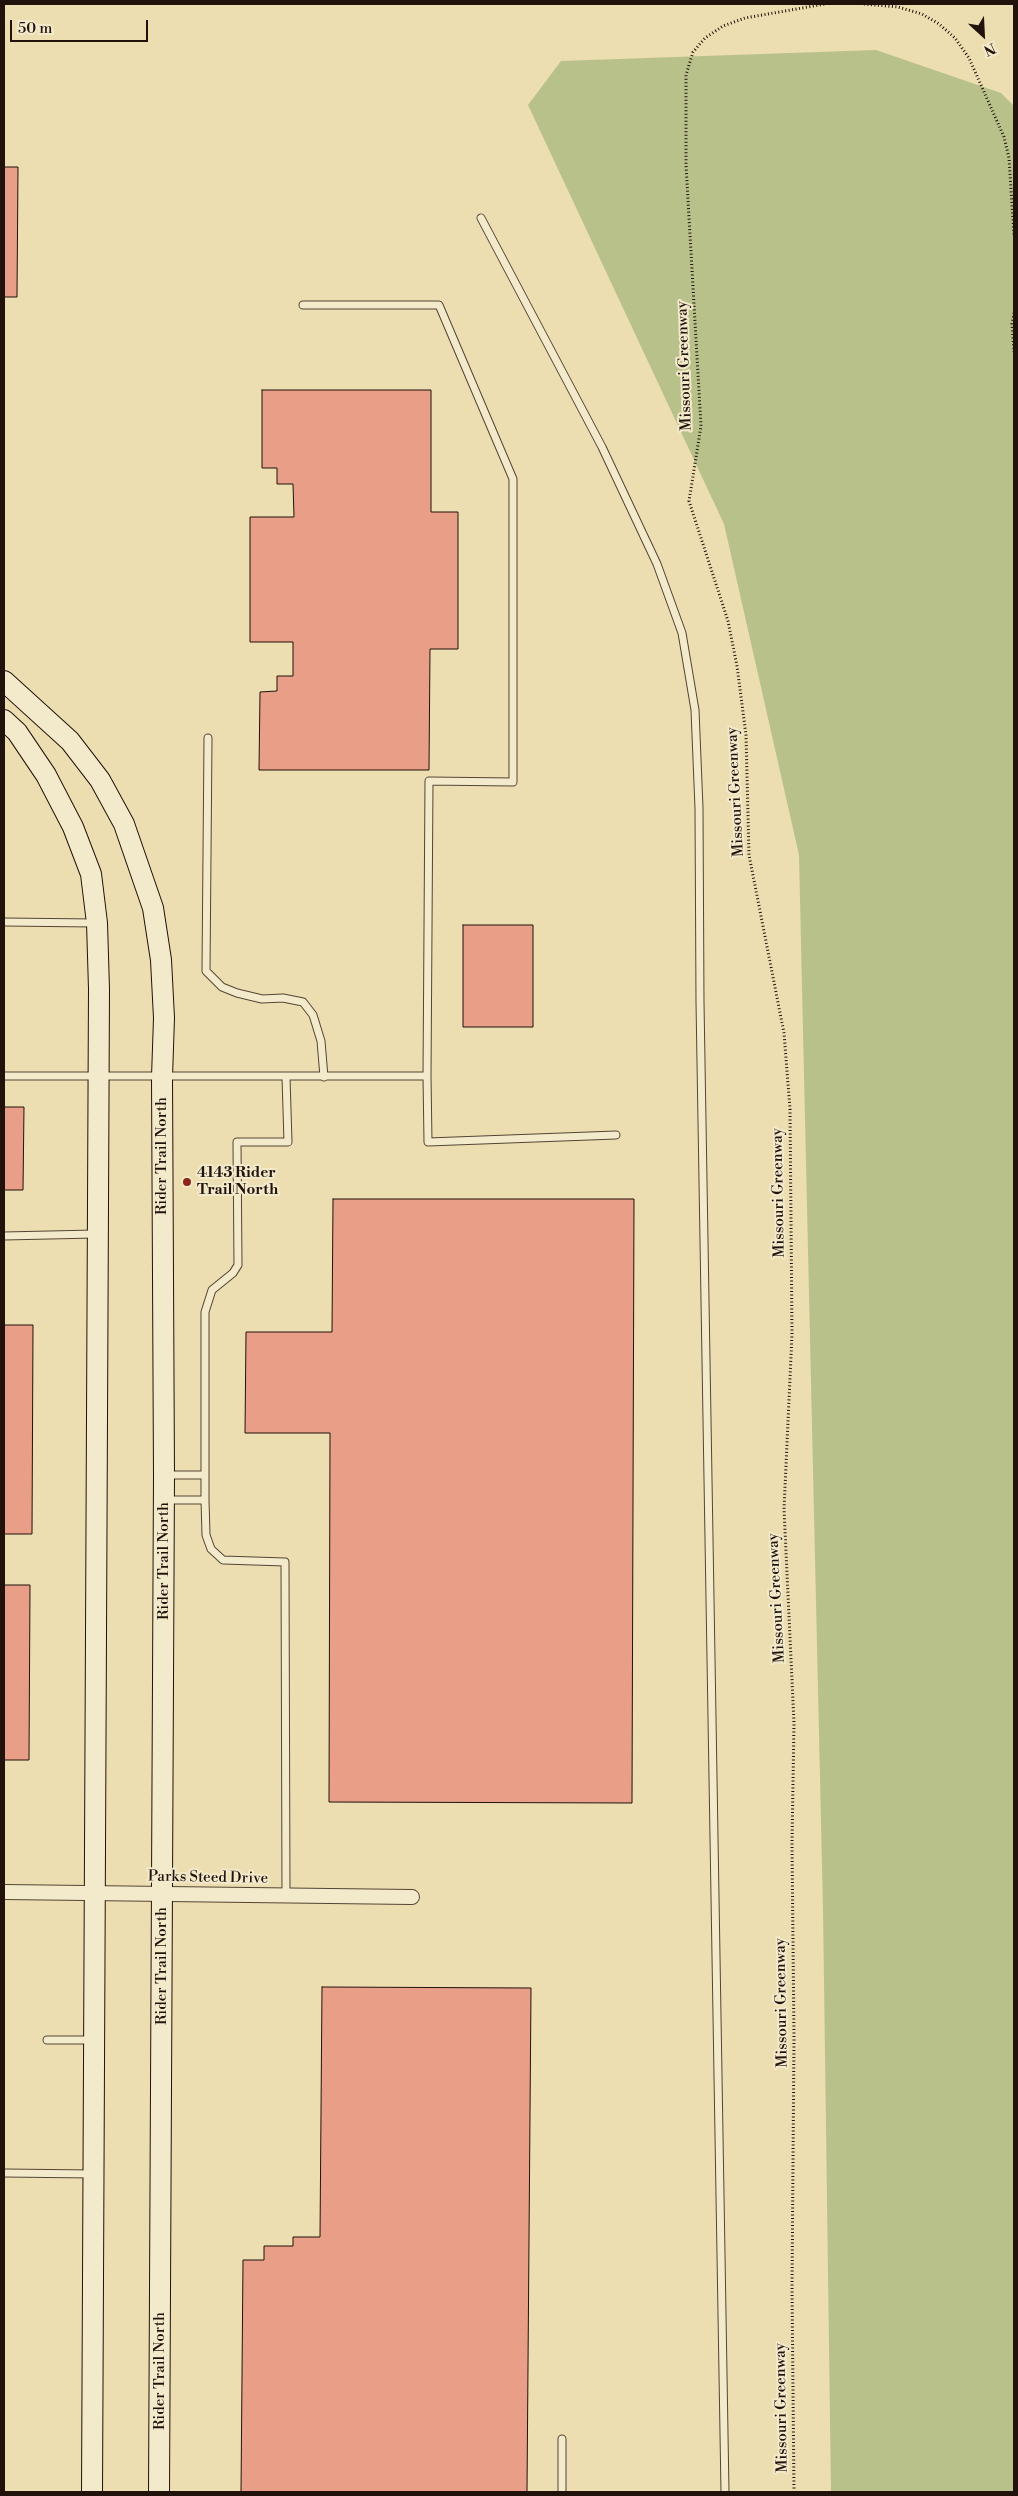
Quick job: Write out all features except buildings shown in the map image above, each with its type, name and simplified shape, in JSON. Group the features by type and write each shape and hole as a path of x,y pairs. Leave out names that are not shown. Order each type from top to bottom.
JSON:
{"street":[{"name":"Rider Trail North","path":"4,681 70,741 100,780 124,824 153,908 161,960 164,1018 162,1078 164,1500 159,2492"},
{"path":"4,720 17,732 41,768 73,827 91,874 98,923 92,2492"},
{"name":"Parks Steed Drive","path":"4,1892 412,1897"}],"lane":[{"path":"481,218 602,447 657,564 682,633 695,710 699,808 725,2492"},
{"path":"303,305 439,306 513,479 512,782 429,781 428,1142 616,1135"},
{"path":"208,738 206,970 222,988 237,993 262,999 283,998 303,1002 314,1015 321,1041 324,1077"},
{"path":"4,922 98,923"},
{"path":"4,1076 162,1078 427,1076"},
{"path":"286,1077 288,1142 237,1142 238,1264 233,1273 212,1290 205,1312 205,1500 206,1535 210,1549 223,1560 285,1562 286,1895"},
{"path":"4,1236 98,1234"},
{"path":"164,1476 205,1475"},
{"path":"164,1500 205,1500"},
{"path":"47,2040 94,2040"},
{"path":"4,2173 93,2174"},
{"path":"562,2438 562,2492"}],"path":[{"name":"Missouri Greenway","path":"794,2492 792,2288 794,2038 792,1844 794,1723 784,1510 792,1334 790,1109 784,1033 749,855 746,735 737,666 728,621 689,501 701,426 686,165 686,76 693,52 705,38 722,26 745,18 825,4"},
{"path":"864,4 898,7 922,14 939,24 955,38 969,58 1004,137 1009,158 1014,236"},
{"path":"1014,313 1012,324 1014,352"}],"green space":[{"path":"876,50 1001,93 1014,106 1014,2492 831,2492 823,1909 799,855 724,524 528,105 561,61"}],"place":[{"name":"4143 Rider Trail North","path":"187,1182"}]}
